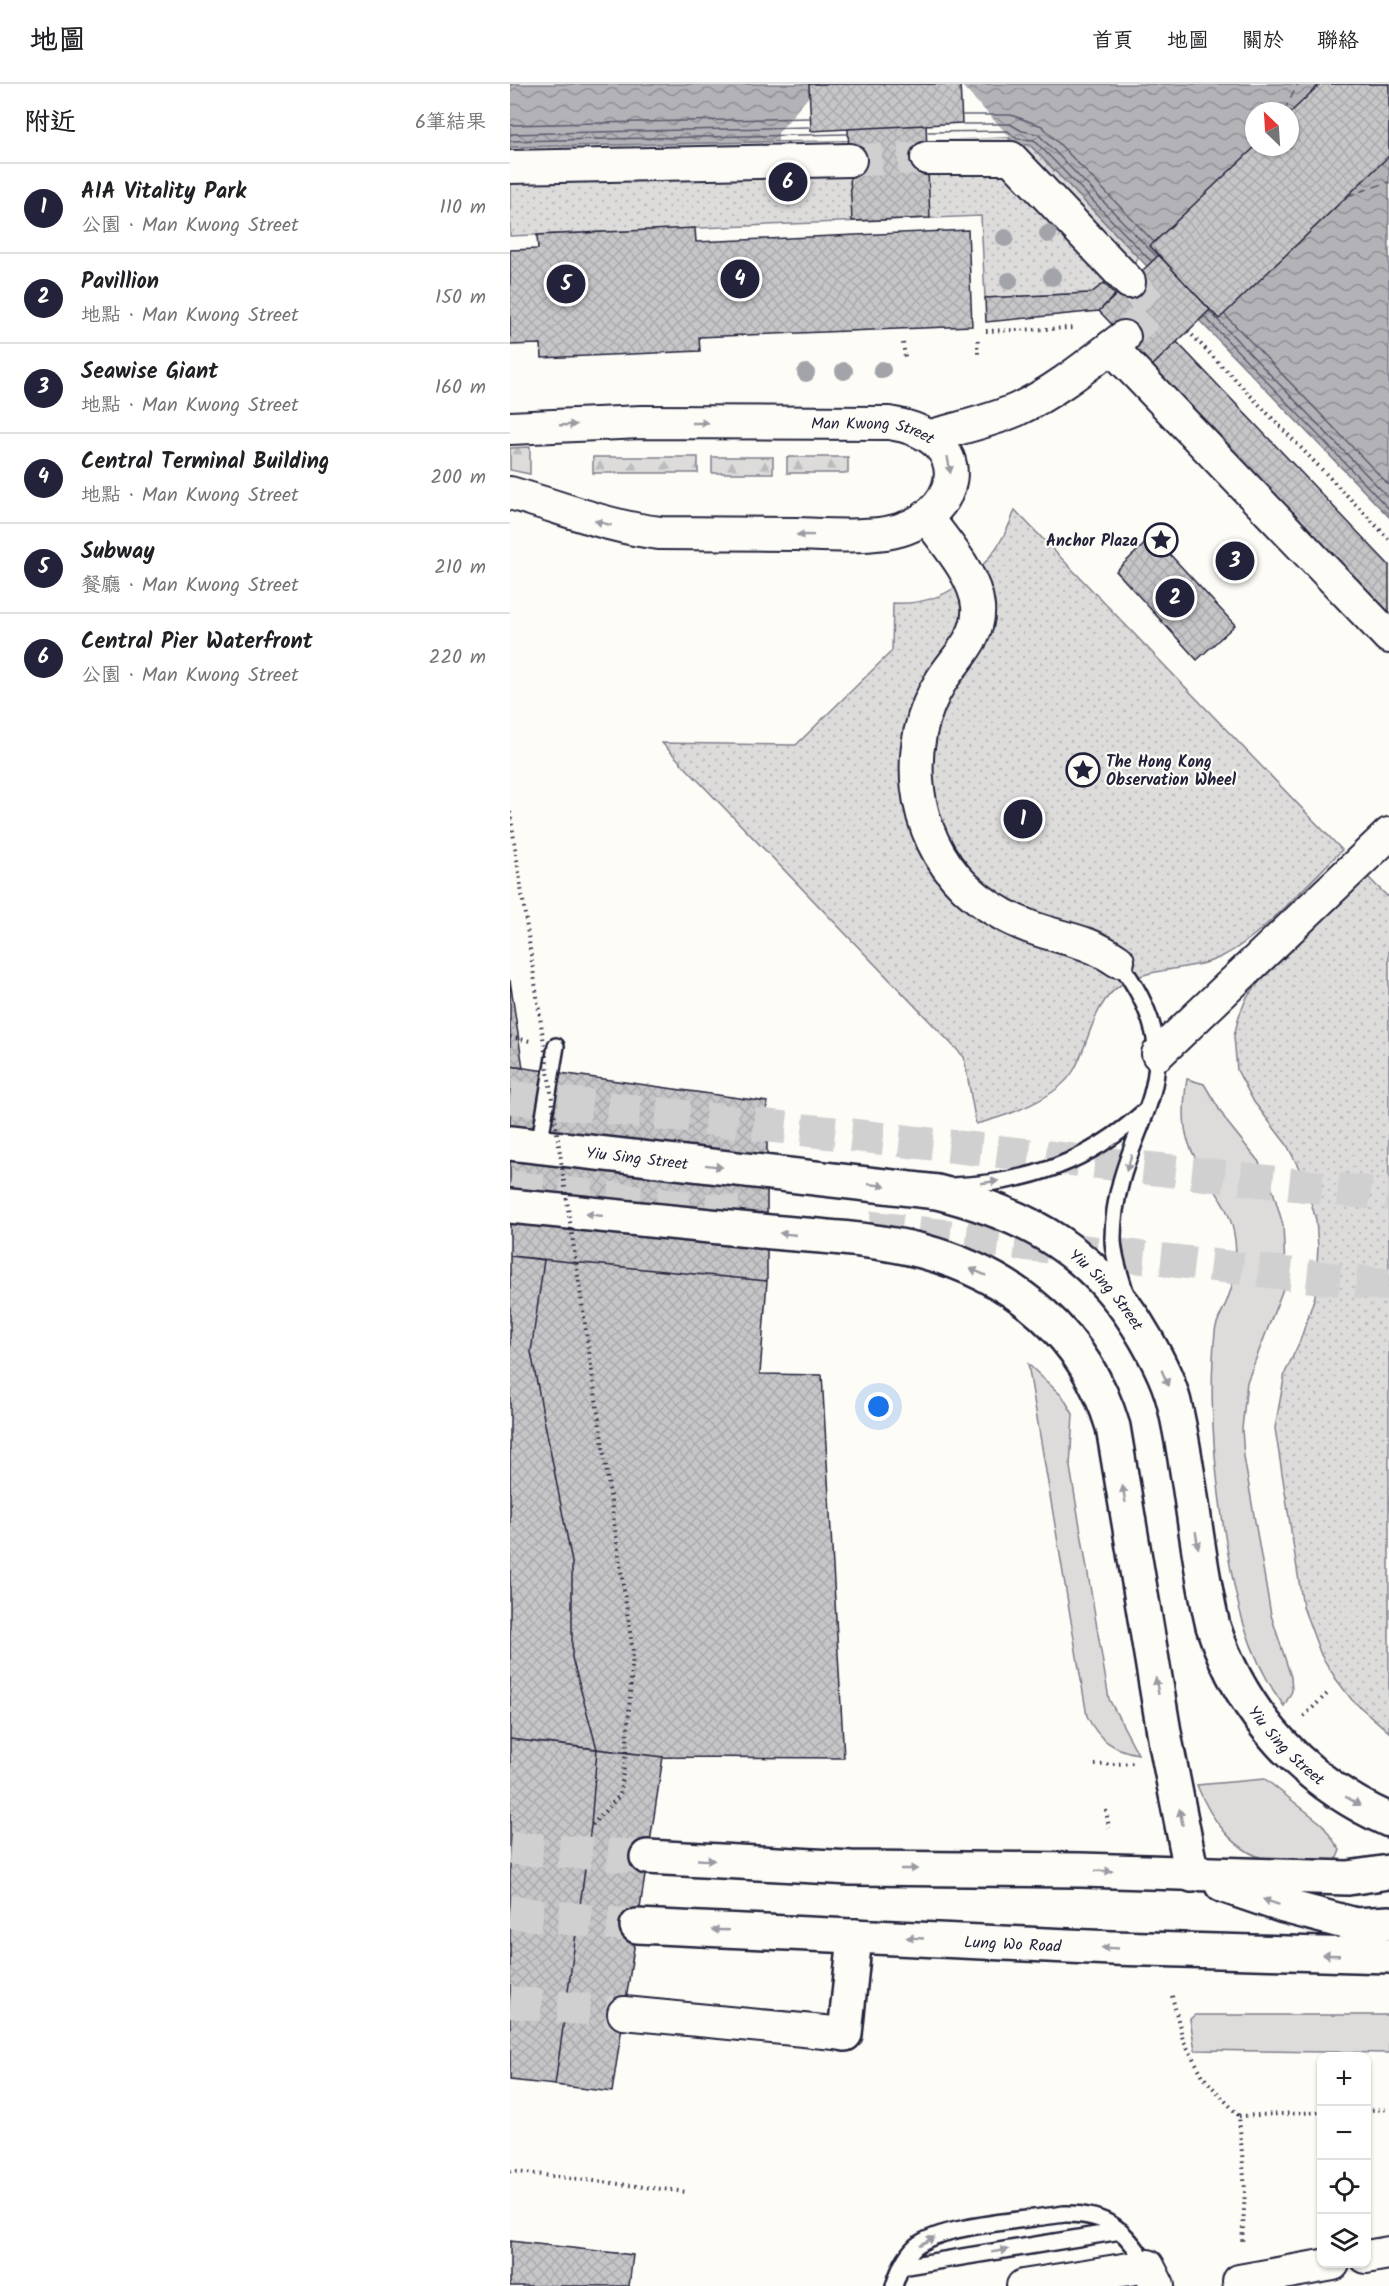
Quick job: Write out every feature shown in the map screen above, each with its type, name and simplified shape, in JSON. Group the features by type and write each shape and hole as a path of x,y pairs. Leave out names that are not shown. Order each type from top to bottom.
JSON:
{"main road":[{"name":"Yiu Sing Street","path":"524,1144 938,1192 992,1207 1040,1230 1083,1259 1122,1300 1139,1326 1157,1358 1176,1409 1207,1601 1220,1649 1232,1675 1261,1723 1298,1762 1350,1800 1389,1820"},
{"path":"510,1206 852,1241 921,1251 983,1274 1009,1289 1047,1317 1078,1351 1092,1373 1104,1396 1113,1427 1166,1744 1192,1875"},
{"path":"647,1857 851,1868 1081,1870 1192,1875 1348,1878 1389,1872"},
{"path":"1192,1875 1284,1906 1356,1924 1389,1923"},
{"name":"Lung Wo Road","path":"637,1926 1112,1948 1389,1956"},
{"path":"845,2034 855,1936"}],"street":[{"path":"927,158 1011,158 1129,282"},
{"path":"510,167 850,160"},
{"path":"931,436 991,420 1016,410 1050,391 1117,342 1389,637"},
{"name":"Man Kwong Street","path":"510,428 641,422 889,423 919,430 931,436 946,453 951,463 951,477 947,490 939,504 927,516 901,530 864,535 660,533 595,521 510,493"},
{"path":"927,516 964,569 978,604 974,633 967,647 940,682 928,707 920,733 916,760 917,788 922,814 933,840 946,864 963,885 992,908 1032,928 1091,944 1118,962"},
{"path":"1158,1054 1389,834"},
{"path":"624,2013 845,2034"},
{"path":"1371,2256 1389,2253"},
{"path":"1239,2282 1317,2267"},
{"path":"1023,2286 1153,2276"}],"lane":[{"path":"1118,962 1130,978 1153,1022 1158,1054 1158,1071 1148,1108 1118,1197 1113,1239 1116,1263 1139,1326"},
{"path":"524,1144 556,1046"},
{"path":"910,1188 964,1186 1019,1178 1049,1169 1098,1148 1148,1108"},
{"path":"894,2286 901,2267 917,2246 930,2238 951,2232 1082,2214 1104,2219 1121,2231 1153,2276"},
{"path":"901,2267 1121,2231"}],"path":[{"path":"986,331 1093,328 1117,342"},
{"path":"1188,332 1389,539"},
{"path":"978,340 978,354"},
{"path":"903,343 905,357"},
{"path":"510,812 633,1652 626,1753 620,1795 591,1826"},
{"path":"1298,1722 1328,1693"},
{"path":"1095,1765 1142,1763"},
{"path":"1106,1810 1109,1828"},
{"path":"1172,1996 1183,2040 1204,2078 1239,2116 1245,2190 1239,2282"},
{"path":"1371,2110 1389,2109"},
{"path":"1239,2116 1317,2112"},
{"path":"510,2171 687,2192"}],"green space":[{"path":"960,87 1030,145 1139,258 1091,293 985,298 981,216 510,236 510,147 778,141"},
{"path":"530,447 530,474 510,470 510,448"},
{"path":"593,457 698,457 698,473 593,473"},
{"path":"712,457 773,457 773,473 712,473"},
{"path":"787,457 848,457 848,473 787,473"},
{"path":"1015,510 1342,850 1269,922 1238,947 1211,961 1146,974 1122,984 1104,1002 1074,1070 1056,1090 1030,1105 976,1124 964,1057 662,743 796,745 892,651 893,603 914,602 934,597 953,589 969,578 997,547"},
{"path":"1368,877 1387,896 1389,895 1389,1732 1352,1700 1336,1679 1321,1655 1303,1607 1275,1428 1285,1373 1300,1341 1315,1296 1318,1247 1316,1220 1304,1178 1287,1145 1254,1102 1237,1070 1234,1036 1247,997 1260,981"},
{"path":"1187,1079 1204,1084 1227,1122 1259,1162 1273,1191 1283,1225 1285,1267 1283,1289 1247,1382 1242,1429 1244,1457 1271,1615 1291,1677 1292,1691 1284,1706 1251,1646 1238,1603 1225,1536 1215,1460 1212,1383 1216,1328 1232,1284 1236,1262 1235,1240 1227,1211 1198,1164 1187,1138 1184,1108"},
{"path":"1028,1364 1063,1397 1073,1414 1070,1467 1109,1699 1138,1754 1121,1750 1107,1742 1096,1731 1087,1716"},
{"path":"1265,1779 1322,1824 1340,1850 1335,1863 1281,1862 1247,1851 1236,1843 1217,1822 1197,1785"},
{"path":"1195,2015 1389,2015 1389,2053 1195,2050 1190,2019"}],"water":[{"path":"510,84 1389,84 1389,517 1030,145 1010,145 1009,137 510,147"}],"pier":[{"path":"809,84 960,84 1010,137 849,143 848,140 778,141 778,133 810,95"}],"building":[{"path":"809,84 960,84 962,123 811,131"},
{"path":"1320,84 1389,84 1389,156 1219,319 1150,246 1245,156 1299,156 1299,104"},
{"path":"926,125 930,218 852,221 848,129"},
{"path":"695,228 696,242 968,230 972,326 699,337 700,351 542,358 541,344 510,345 510,250 538,249 537,235"},
{"path":"1159,255 1210,310 1152,366 1099,311"},
{"path":"1104,283 1115,295 1099,311 986,322 985,298 1091,293"},
{"path":"1177,342 1389,565 1389,613 1152,366"},
{"path":"1153,536 1235,625 1197,660 1116,571"},
{"path":"510,980 523,1068 510,1066"},
{"path":"510,1066 767,1102 767,1281 510,1256"},
{"path":"510,1256 767,1281 760,1374 822,1375 844,1758 663,1757 510,1739"},
{"path":"510,1256 544,1260 531,1352 572,1562 572,1658 597,1749 510,1739"},
{"path":"510,1739 597,1749 591,1826 555,2085 510,2080"},
{"path":"597,1749 663,1757 612,2092 555,2085 591,1826"},
{"path":"510,2241 633,2255 629,2286 510,2286"}],"ferry route":[{"path":"1289,102 1298,84"},
{"path":"1347,196 1389,182"}],"tunnel":[{"path":"850,160 927,158"},
{"path":"1124,337 1155,308 1129,282"},
{"path":"510,1097 1389,1195"},
{"path":"510,1187 740,1213"},
{"path":"869,1227 1389,1285"},
{"path":"510,1848 647,1857"},
{"path":"510,1912 637,1926"},
{"path":"510,2002 624,2013"}],"place":[{"name":"Central Pier Waterfront","path":"788,182"},
{"name":"Central Terminal Building","path":"740,279"},
{"name":"Subway","path":"566,284"},
{"name":"Anchor Plaza","path":"1161,540"},
{"name":"Seawise Giant","path":"1235,561"},
{"name":"Pavillion","path":"1175,598"},
{"name":"The Hong Kong Observation Wheel","path":"1083,770"},
{"name":"AIA Vitality Park","path":"1023,819"}]}
